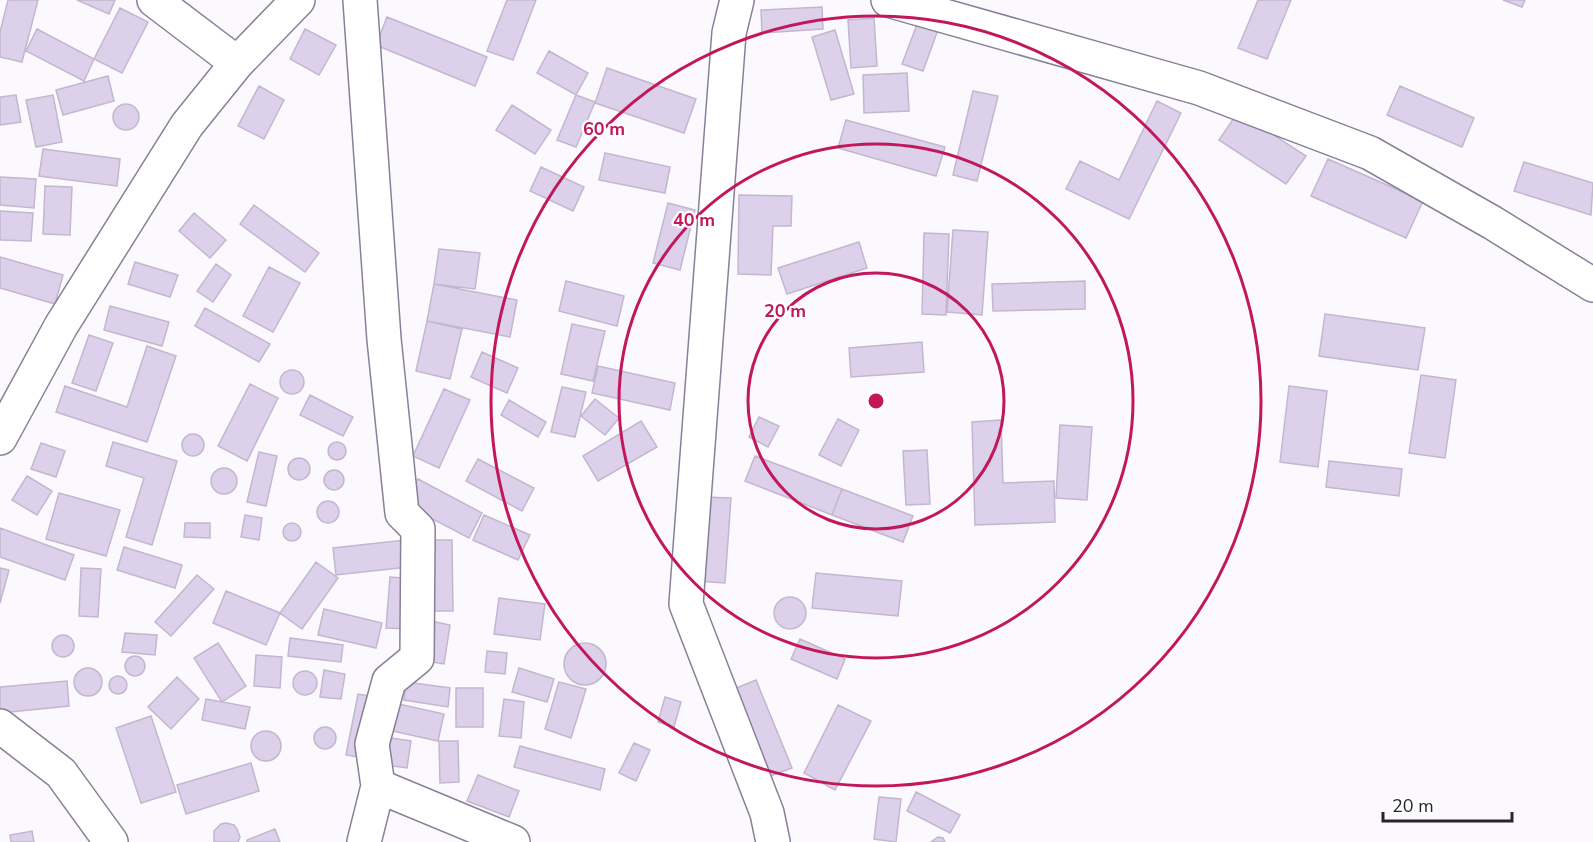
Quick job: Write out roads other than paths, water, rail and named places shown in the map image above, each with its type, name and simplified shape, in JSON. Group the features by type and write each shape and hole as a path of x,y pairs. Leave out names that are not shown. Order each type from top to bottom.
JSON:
{"street":[{"path":"154,0 237,63"},
{"path":"0,438 61,326 181,135 237,63 298,0"},
{"path":"360,0 384,339 402,513 418,529 417,658 389,681 372,744 378,786 364,842"},
{"path":"736,0 729,33 686,603 767,813 773,842"},
{"path":"888,0 1199,88 1370,153 1493,223 1593,285"},
{"path":"0,726 61,773 111,842"},
{"path":"378,786 513,842"}]}
